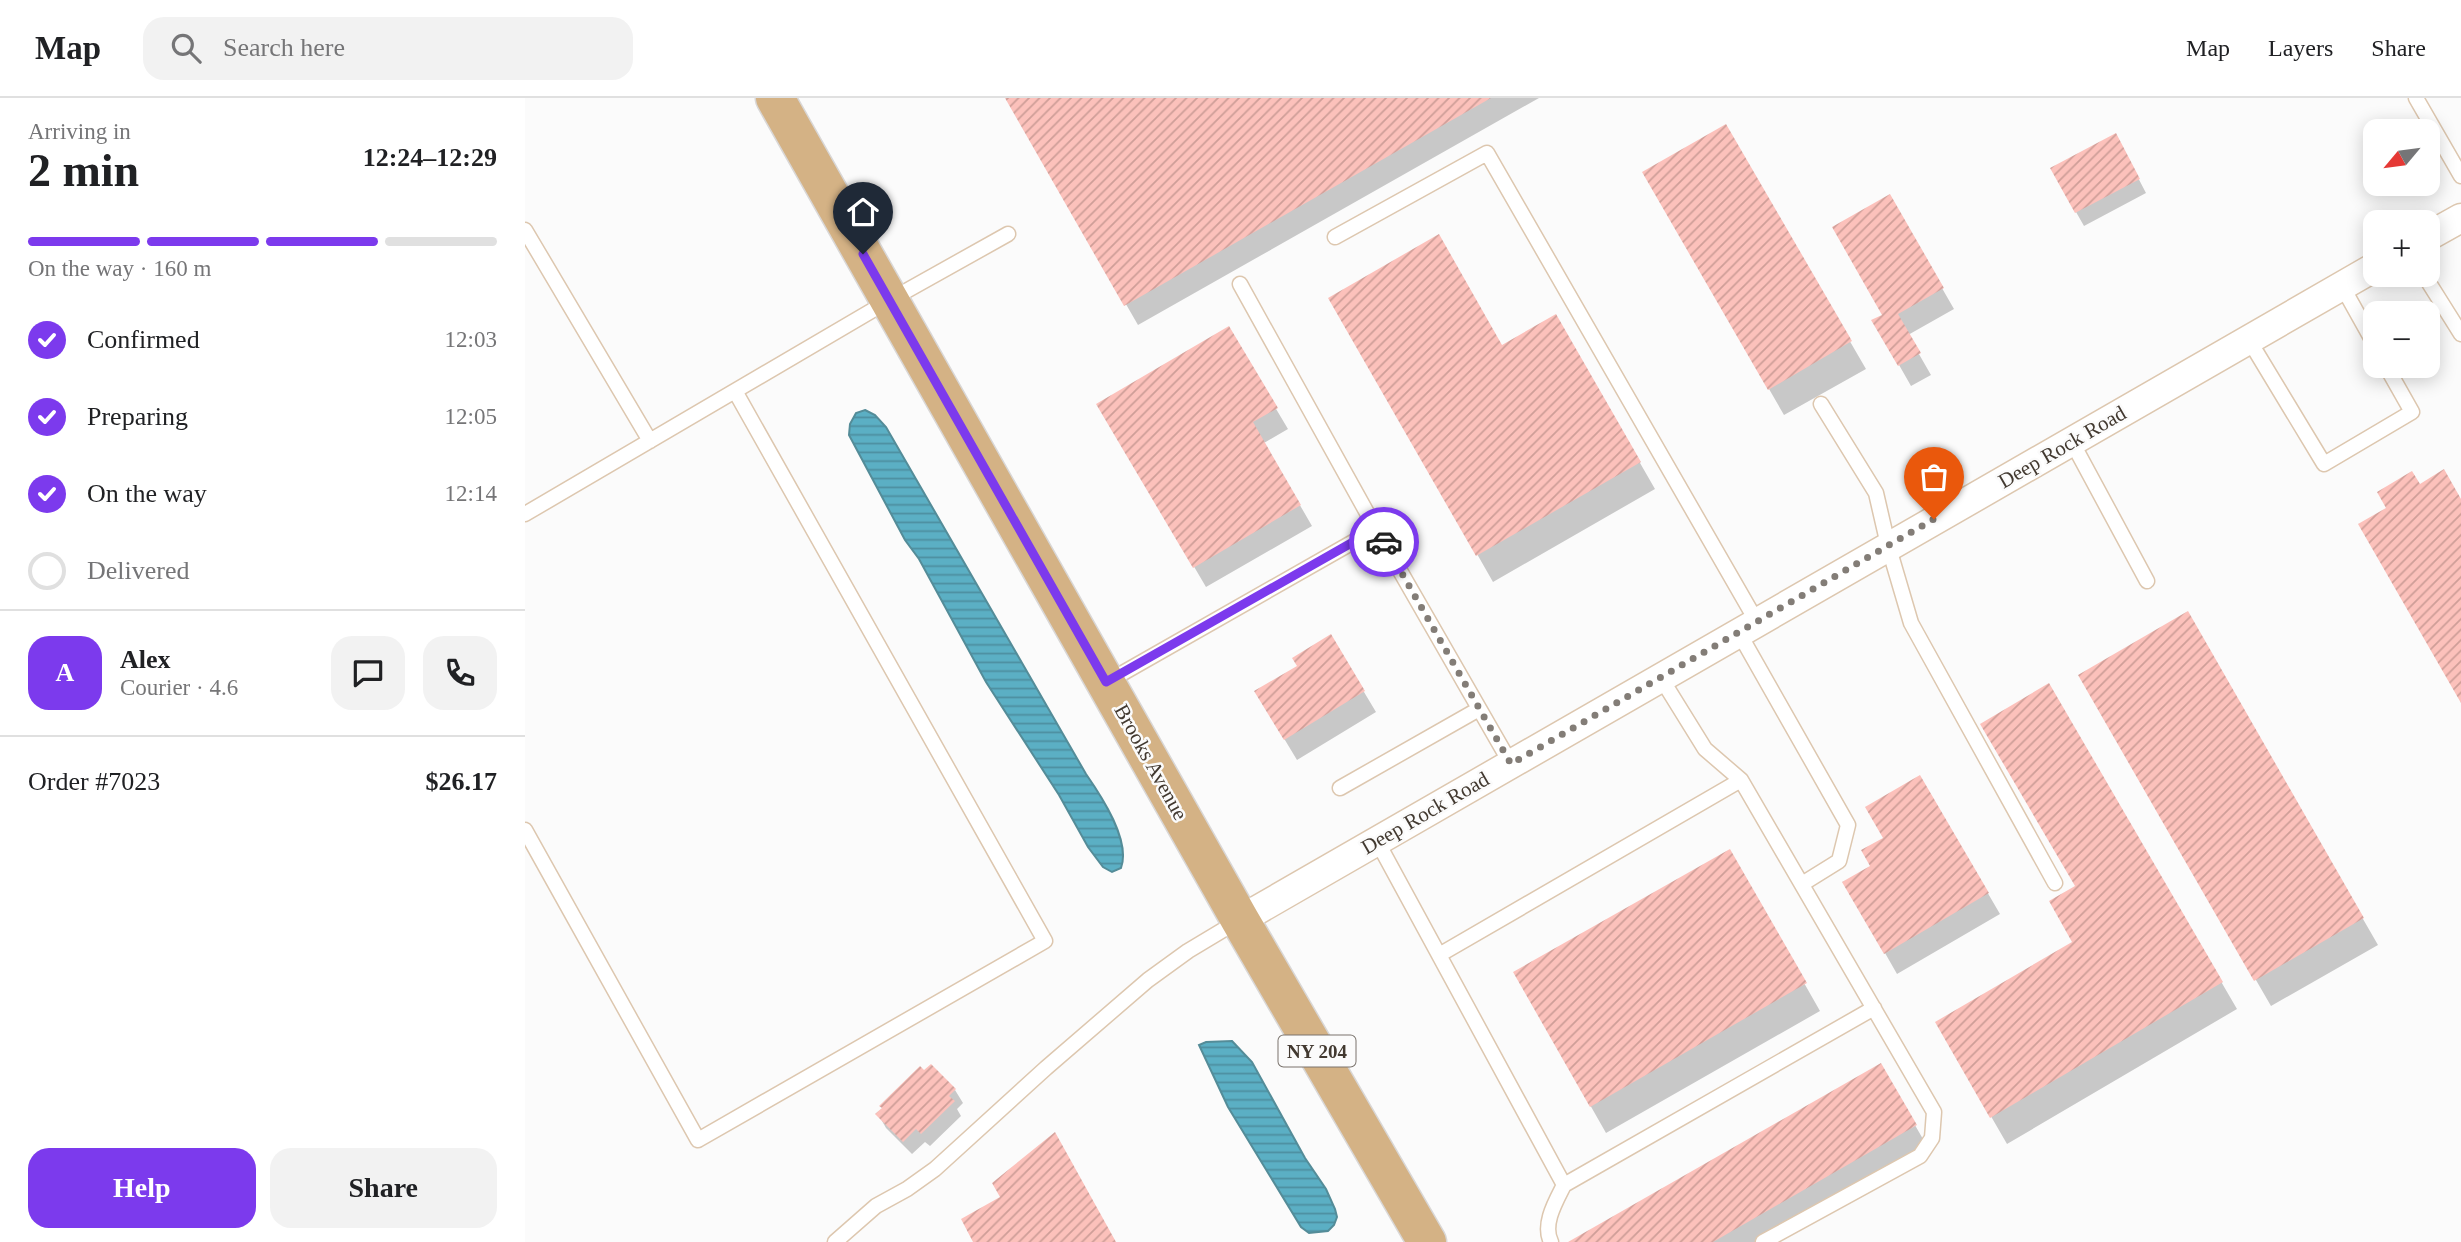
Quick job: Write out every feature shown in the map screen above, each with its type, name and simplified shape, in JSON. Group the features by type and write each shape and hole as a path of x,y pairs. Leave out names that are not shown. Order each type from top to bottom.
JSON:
{"main road":[{"name":"Brooks Avenue","path":"775,98 1240,920 1427,1242"}],"street":[{"path":"2440,230 2461,218"},
{"name":"Deep Rock Road","path":"1240,920 2363,274"}],"lane":[{"path":"2416,98 2461,176"},
{"path":"1335,237 1487,153 1748,628 1849,825 1839,861 1801,884"},
{"path":"525,230 650,441"},
{"path":"525,514 1008,234"},
{"path":"1240,284 1511,764"},
{"path":"2342,286 2363,324"},
{"path":"2432,287 2461,334"},
{"path":"2249,340 2323,464 2412,412 2393,378"},
{"path":"525,830 698,1140 1045,941 735,391"},
{"path":"1821,404 1876,493 1911,623 2055,883"},
{"path":"2072,442 2147,581"},
{"path":"1106,682 1376,529"},
{"path":"1661,678 1705,749 1741,780 1934,1112 1932,1138 1920,1156 1763,1242"},
{"path":"1340,788 1479,709"},
{"path":"1439,955 1741,780"},
{"path":"1377,841 1565,1185"},
{"path":"835,1242 876,1206 907,1189 935,1168 1148,981 1188,951 1240,920"},
{"path":"1551,1242 1551,1211 1565,1185 1874,1008"}],"water":[{"path":"865,410 875,415 886,427 1107,807 1122,845 1121,868 1112,872 1103,867 1088,847 1059,795 986,682 919,559 905,540 849,435 850,424 856,413"},
{"path":"1232,1041 1252,1062 1305,1158 1326,1189 1337,1217 1328,1231 1309,1233 1301,1227 1228,1107 1199,1045 1206,1042"}],"building":[{"path":"1005,98 1491,98 1124,306"},
{"path":"1726,124 1852,341 1768,390 1642,172"},
{"path":"2116,133 2140,179 2075,213 2050,168"},
{"path":"1890,194 1944,288 1898,314 1921,353 1898,366 1871,320 1882,315 1832,227"},
{"path":"1439,234 1502,345 1556,314 1641,462 1476,556 1328,298"},
{"path":"1229,326 1278,408 1253,422 1301,505 1193,568 1096,404"},
{"path":"2444,469 2461,499 2461,703 2358,524 2386,508 2377,492 2412,471 2420,484"},
{"path":"2188,611 2364,918 2254,981 2078,675"},
{"path":"1331,634 1365,691 1284,740 1254,691 1297,666 1292,658"},
{"path":"2049,683 2223,982 1990,1118 1935,1022 2072,942 2049,901 2075,886 1980,724"},
{"path":"1920,775 1989,893 1884,954 1842,882 1870,866 1861,850 1883,838 1865,807"},
{"path":"1730,849 1807,983 1590,1107 1513,972"},
{"path":"1881,1063 1917,1125 1713,1242 1568,1242"},
{"path":"931,1064 956,1089 949,1096 955,1101 921,1134 916,1129 903,1142 875,1114 882,1108 879,1106 920,1066 924,1070"},
{"path":"1055,1132 1116,1242 973,1242 961,1219 1000,1197 992,1183"}],"way so far":[{"path":"1384,542 1511,764 1934,519"}],"route":[{"path":"863,254 1106,682 1376,529 1384,542"}]}
